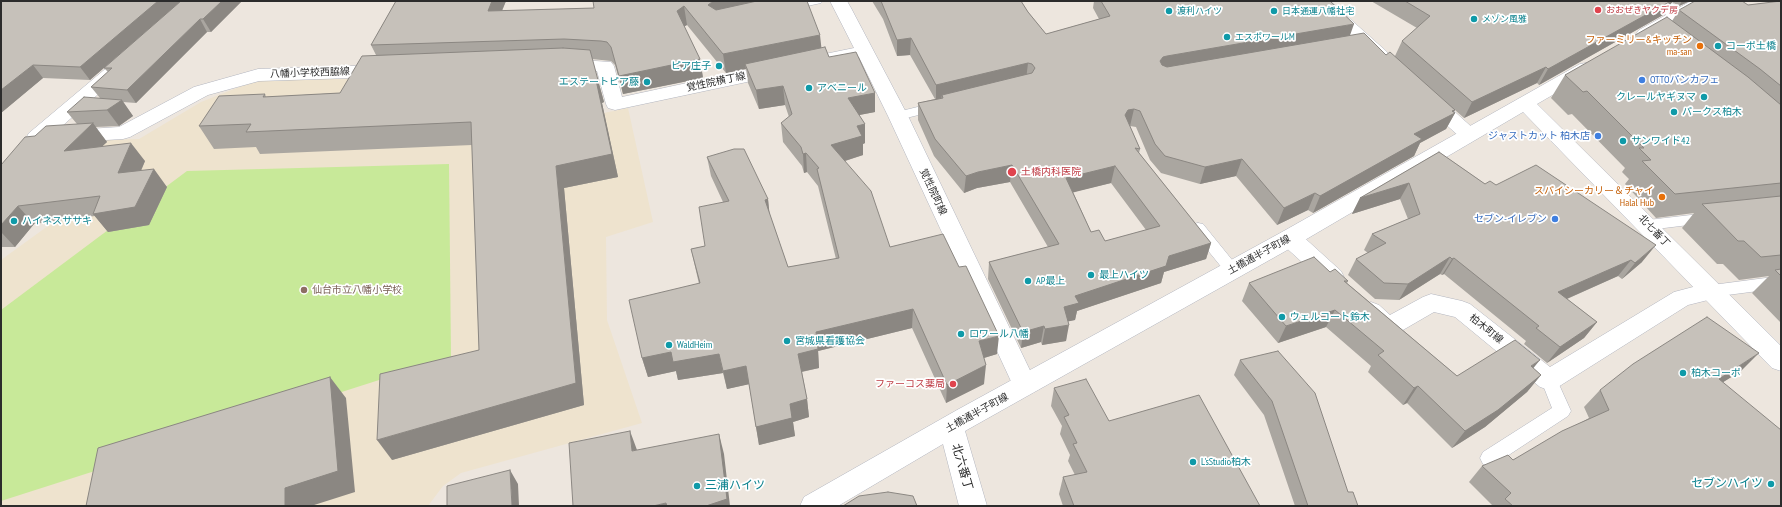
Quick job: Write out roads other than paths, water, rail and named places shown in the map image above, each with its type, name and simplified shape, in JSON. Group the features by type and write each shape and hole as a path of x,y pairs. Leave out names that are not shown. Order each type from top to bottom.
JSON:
{"street":[{"name":"覚性院町線","path":"838,1 898,116 1025,385"},
{"path":"1320,1 1358,44 1395,69"},
{"path":"1658,1 1678,15"},
{"path":"1631,42 1657,36 1678,15 1703,1"},
{"name":"覚性院横丁線","path":"545,65 568,64 605,66 614,104 864,51"},
{"name":"八幡小学校西脇線","path":"129,57 30,143 123,133 201,91 258,75 401,70"},
{"name":"土橋通半子町線","path":"814,506 1025,385 1290,238 1468,134 1597,62"},
{"path":"1418,89 1468,134"},
{"name":"北七番丁","path":"1525,103 1648,225 1781,361"},
{"name":"柏木町線","path":"1290,238 1388,327 1432,303 1462,310 1549,380"},
{"path":"1549,380 1682,298 1712,291"},
{"name":"北六番丁","path":"951,427 973,506"}],"lane":[{"path":"779,9 817,1"},
{"path":"898,116 951,103"},
{"path":"1648,225 1718,217"},
{"path":"1189,218 1232,270"},
{"path":"1712,291 1781,282"},
{"path":"1489,458 1562,411 1549,380"}],"place":[{"name":"おおぜきヤクデ房","path":"1598,10"},
{"name":"渡利ハイツ","path":"1169,11"},
{"name":"日本通運八幡社宅","path":"1274,11"},
{"name":"メゾン風雅","path":"1474,19"},
{"name":"エスポワールM","path":"1227,37"},
{"name":"ファーミリー&キッチン ma-san","path":"1700,46"},
{"name":"コーポ土橋","path":"1718,46"},
{"name":"ピア庄子","path":"719,66"},
{"name":"OTTOパンカフェ","path":"1642,80"},
{"name":"エステートピア藤","path":"647,82"},
{"name":"アベニール","path":"809,88"},
{"name":"クレールヤギヌマ","path":"1704,97"},
{"name":"パークス柏木","path":"1674,112"},
{"name":"ジャストカット 柏木店","path":"1598,136"},
{"name":"サンワイド42","path":"1623,141"},
{"name":"土橋内科医院","path":"1012,172"},
{"name":"スパイシーカリー＆チャイ Halal Hub","path":"1662,197"},
{"name":"セブン-イレブン","path":"1555,219"},
{"name":"ハイネスササキ","path":"14,221"},
{"name":"最上ハイツ","path":"1091,275"},
{"name":"AP最上","path":"1028,281"},
{"name":"仙台市立八幡小学校","path":"304,290"},
{"name":"ウェルコート鈴木","path":"1282,317"},
{"name":"ロワール八幡","path":"961,334"},
{"name":"宮城県看護協会","path":"787,341"},
{"name":"WaldHeim","path":"669,345"},
{"name":"柏木コーポ","path":"1683,373"},
{"name":"ファーコス薬局","path":"953,384"},
{"name":"L'sStudio柏木","path":"1193,462"},
{"name":"セブンハイツ","path":"1771,484"},
{"name":"三浦ハイツ","path":"697,486"}]}
